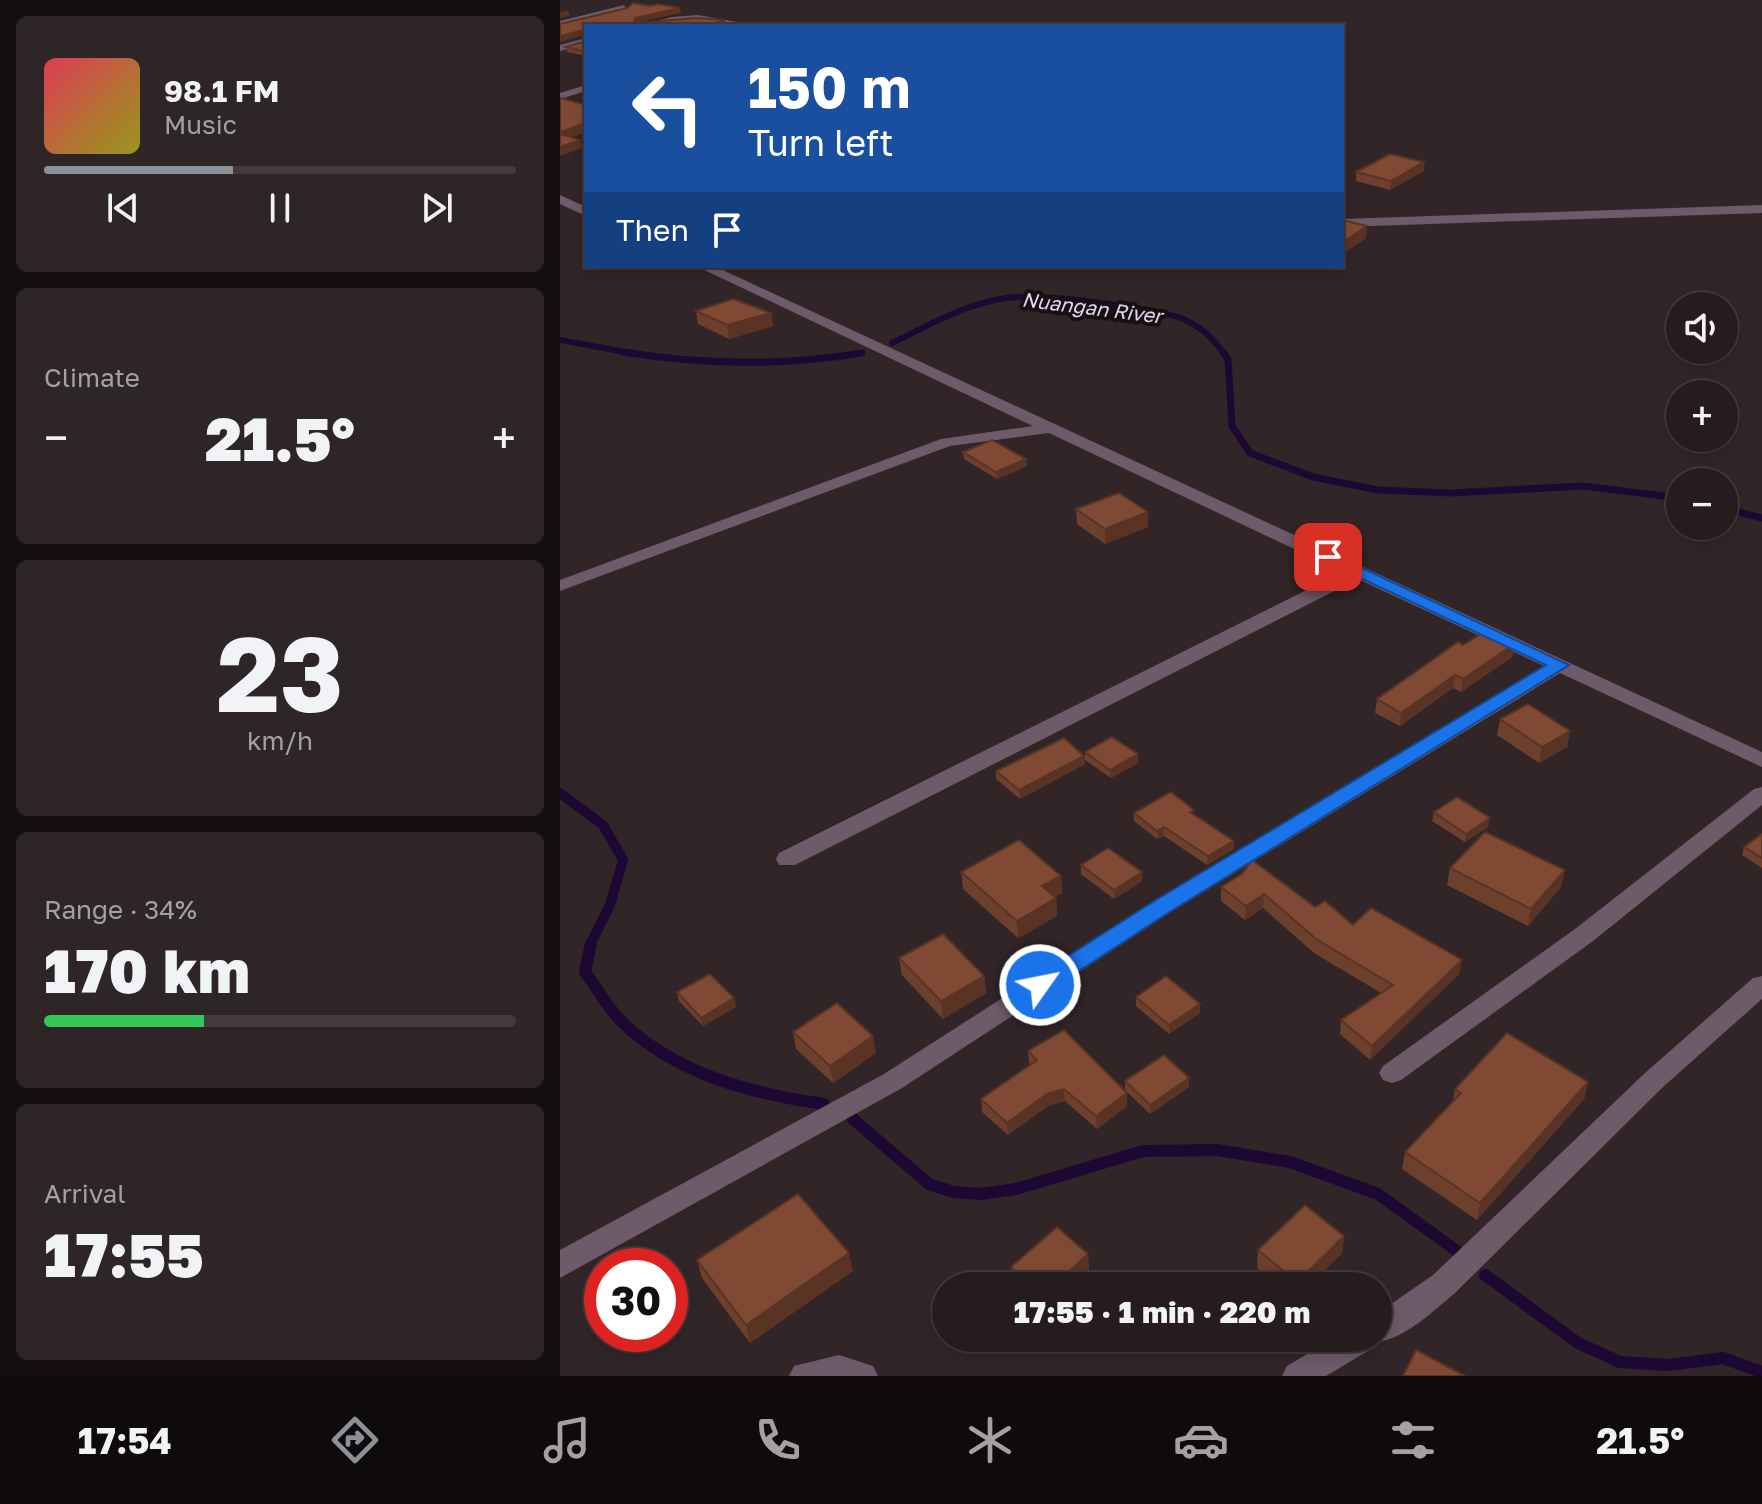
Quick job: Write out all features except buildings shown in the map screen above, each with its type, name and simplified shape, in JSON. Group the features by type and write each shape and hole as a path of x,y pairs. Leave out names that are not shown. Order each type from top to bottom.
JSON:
{"street":[{"path":"560,24 624,8"},
{"path":"651,24 688,16 744,24"},
{"path":"560,48 584,42"},
{"path":"560,96 584,89"},
{"path":"560,199 582,208"},
{"path":"1344,223 1762,209"},
{"path":"707,268 1762,760"},
{"path":"560,586 947,442 1054,428"},
{"path":"787,859 1359,571"},
{"path":"560,1265 893,1081 1163,906 1560,665"},
{"path":"1392,1073 1584,935 1762,794"},
{"path":"1392,1321 1444,1284 1654,1080 1762,985"},
{"path":"1298,1376 1338,1352"},
{"path":"805,1376 839,1370 862,1376"}],"waterway":[{"name":"Nuangan River","path":"892,343 976,305 1006,298 1043,297 1168,314 1195,325 1224,354"},
{"name":"Nuangan River","path":"560,340 629,353"},
{"name":"Nuangan River","path":"623,352 629,353"},
{"name":"Nuangan River","path":"1223,352 1228,359 1232,426 1250,453 1313,477 1378,490 1451,493 1583,486 1666,496"},
{"name":"Nuangan River","path":"629,353 743,362 803,360 862,353 856,354"},
{"name":"Nuangan River","path":"629,353 636,354"},
{"name":"Nuangan River","path":"1738,512 1762,518"},
{"path":"560,793 603,825 623,860 610,905 591,943"},
{"path":"591,943 585,972 622,1022 643,1040 716,1079 770,1094 824,1104"},
{"path":"853,1119 929,1184 953,1192 981,1194 1016,1189 1143,1151 1217,1150 1290,1162 1378,1194 1457,1251"},
{"path":"1485,1275 1578,1343 1620,1362 1669,1365 1723,1358 1762,1372"}],"route":[{"path":"1040,985 1163,906 1560,665 1328,557"}]}
